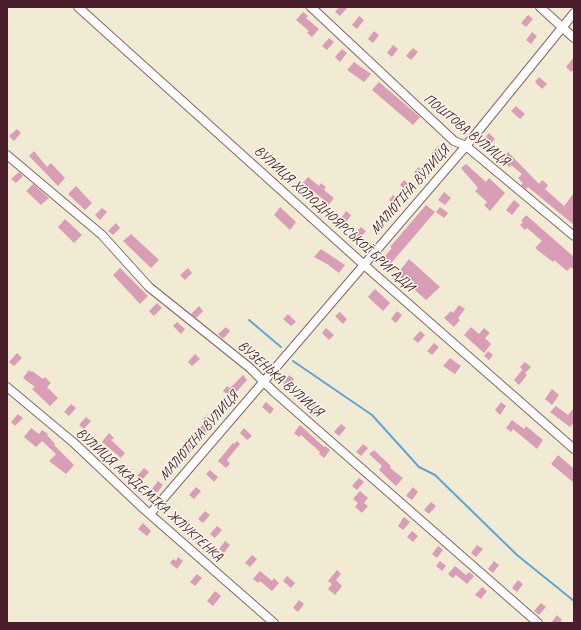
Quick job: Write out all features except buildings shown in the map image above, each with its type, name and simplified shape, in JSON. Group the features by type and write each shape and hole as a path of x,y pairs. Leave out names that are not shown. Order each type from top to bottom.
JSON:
{"street":[{"name":"ВУЛИЦЯ ХОЛОДНОЯРСЬКОЇ БРИГАДИ","path":"78,7 363,264 574,449"},
{"name":"ПОШТОВА ВУЛИЦЯ","path":"311,7 454,141 466,146 574,236"},
{"path":"540,7 574,38"},
{"name":"МАЛЮТІНА ВУЛИЦЯ","path":"150,514 363,264 466,146 561,27 574,13"},
{"name":"ВУЗЕНЬКА ВУЛИЦЯ","path":"7,155 102,235 149,287 264,381 273,391 538,623"},
{"name":"ВУЛИЦЯ АКАДЕМІКА ЖЛУКТЕНКА","path":"7,387 74,443 150,514 274,623"}],"waterway":[{"path":"249,320 281,347"},
{"path":"293,361 372,415 419,467 435,475 517,555 574,601"}]}
